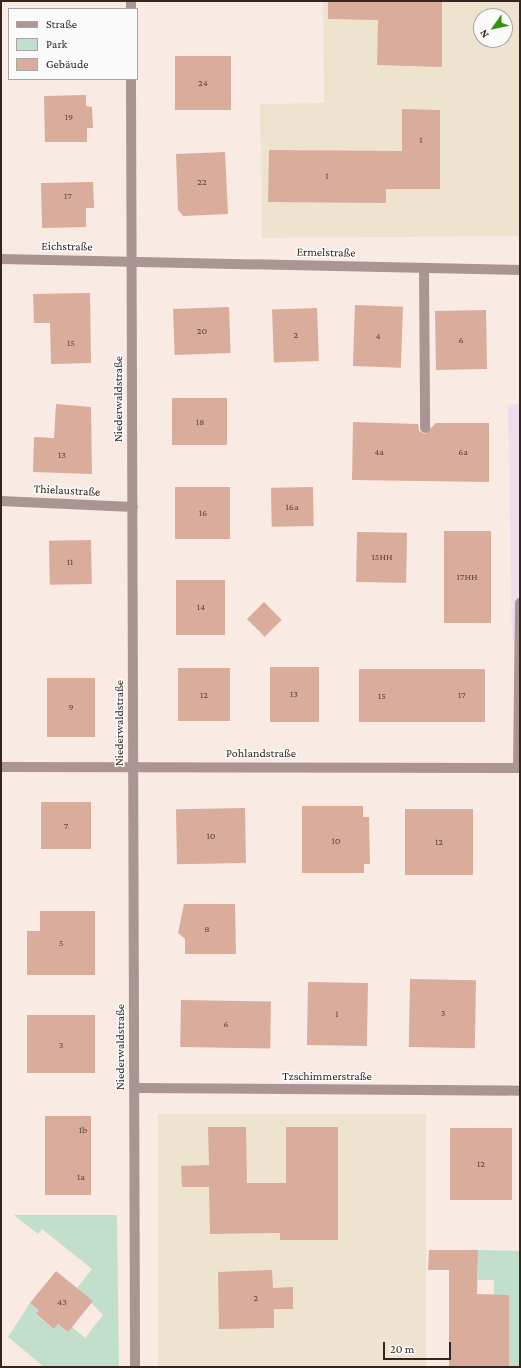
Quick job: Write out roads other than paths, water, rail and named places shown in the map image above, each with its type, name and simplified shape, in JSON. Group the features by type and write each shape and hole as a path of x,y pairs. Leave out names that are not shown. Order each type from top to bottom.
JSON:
{"street":[{"name":"Niederwaldstraße","path":"131,80 135,1367"},
{"name":"Eichstraße","path":"1,259 132,261"},
{"name":"Ermelstraße","path":"132,261 520,270"},
{"path":"424,268 425,428"},
{"name":"Thielaustraße","path":"1,501 132,507"},
{"path":"519,768 520,603"},
{"name":"Pohlandstraße","path":"1,767 519,768"},
{"name":"Tzschimmerstraße","path":"134,1088 520,1091"}]}
